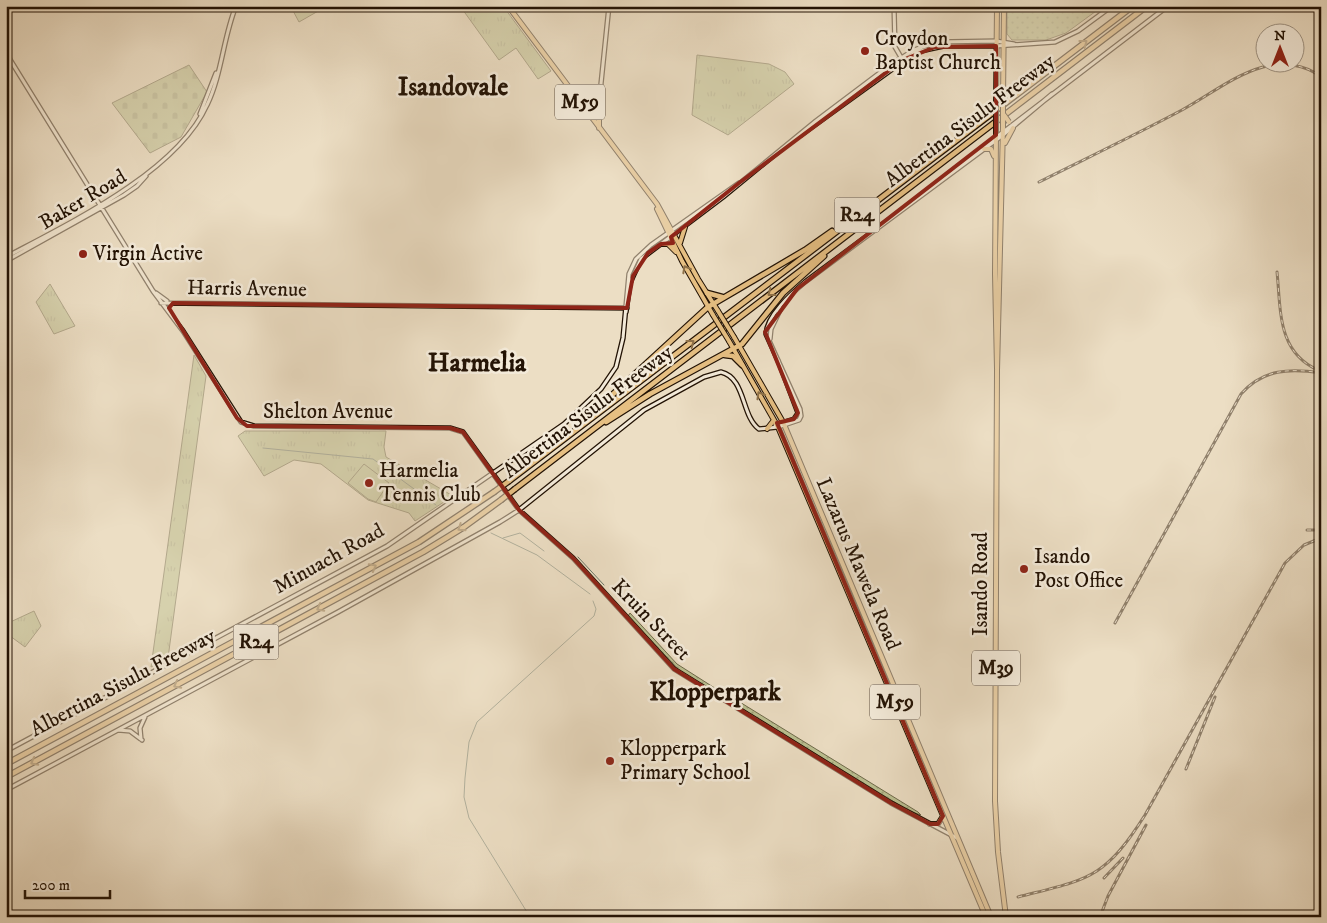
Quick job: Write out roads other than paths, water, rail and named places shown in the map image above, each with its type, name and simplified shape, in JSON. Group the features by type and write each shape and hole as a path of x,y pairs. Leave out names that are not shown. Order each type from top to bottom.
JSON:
{"highway":[{"name":"Albertina Sisulu Freeway","path":"6,764 419,542 494,492 1133,6"},
{"name":"Albertina Sisulu Freeway","path":"6,776 423,552 464,527 1147,6"},
{"path":"582,425 713,303 790,260 844,225"},
{"path":"597,426 650,394 739,346 783,293 838,243"},
{"path":"707,293 716,298 722,297"},
{"path":"717,358 732,355 742,364"}],"main road":[{"name":"Baker Road","path":"6,257 137,186 175,150 197,122 213,92 226,33 236,6"},
{"name":"M59","path":"508,6 652,198 672,234"},
{"path":"599,128 599,105 608,6"},
{"path":"894,6 895,41 902,59"},
{"name":"Isando Road","path":"997,6 995,344 997,371"},
{"name":"Isando Road","path":"1004,6 1003,151 997,371 995,801 998,852 1006,917"},
{"path":"626,309 630,283 641,259 918,48 937,42 1042,44 1061,40 1078,31 1112,6"},
{"path":"954,170 1168,6"},
{"path":"926,36 937,42"},
{"path":"902,59 916,52 935,47 996,44"},
{"name":"Harris Avenue","path":"6,53 160,303 626,309"},
{"path":"583,107 592,108 599,105"},
{"path":"592,119 599,105"},
{"path":"1003,113 1011,125"},
{"path":"1003,151 1011,125"},
{"path":"6,790 396,580 519,510 644,410 712,373 723,372 732,378 754,424 759,429 799,420 802,416 800,409 767,329 782,306 805,282 984,149 996,136"},
{"path":"984,149 992,150 996,165"},
{"path":"626,309 629,274 636,259 644,250 685,227 739,183"},
{"name":"Baker Road","path":"6,261 101,206"},
{"path":"680,243 685,227"},
{"name":"Lazarus Mawela Road","path":"672,234 680,243 707,293 784,423 991,917"},
{"name":"Lazarus Mawela Road","path":"672,234 678,254 776,424 986,917"},
{"path":"661,244 668,244 678,254"},
{"path":"153,291 173,303 169,308 172,316"},
{"name":"Shelton Avenue","path":"160,303 172,316 237,418 245,424 254,426 454,429 468,437 519,510"},
{"name":"Minuach Road","path":"6,751 387,546 564,424 601,389 611,375 620,356 626,309"},
{"path":"778,357 798,413 794,419 784,423"},
{"path":"769,428 776,424"},
{"name":"Kruin Street","path":"519,510 573,558 674,669 891,803 957,838"},
{"path":"860,606 862,624"},
{"path":"117,731 130,731 142,739 140,725 148,714"},
{"path":"930,824 938,824 943,816"}],"waterway":[{"path":"263,448 373,459 436,505"},
{"path":"491,533 537,555 590,594"},
{"path":"503,538 520,533 544,551"},
{"path":"578,557 604,585"},
{"path":"530,917 469,818 464,797 469,742 477,722 594,616 596,609 593,601"}],"railway":[{"path":"1039,182 1164,119 1231,80 1252,71 1270,65 1293,65 1308,69 1321,77"},
{"path":"1277,272 1281,315 1288,341 1305,362 1318,370"},
{"path":"1115,623 1241,394 1258,379 1278,372 1321,373"},
{"path":"1307,530 1321,530"},
{"path":"1018,897 1062,886 1092,874 1118,853 1145,815 1285,563 1304,545 1321,538"},
{"path":"1186,769 1215,697"},
{"path":"1100,917 1108,896 1146,825"},
{"path":"1104,878 1123,858"}],"place":[{"name":"Croydon Baptist Church","path":"865,51"},
{"name":"Virgin Active","path":"83,254"},
{"name":"Harmelia Tennis Club","path":"369,483"},
{"name":"Isando Post Office","path":"1024,569"},
{"name":"Klopperpark Primary School","path":"610,761"}],"district":[{"name":"Isandovale","path":"453,87"},
{"name":"Harmelia","path":"477,363"},
{"name":"Klopperpark","path":"715,692"}]}
